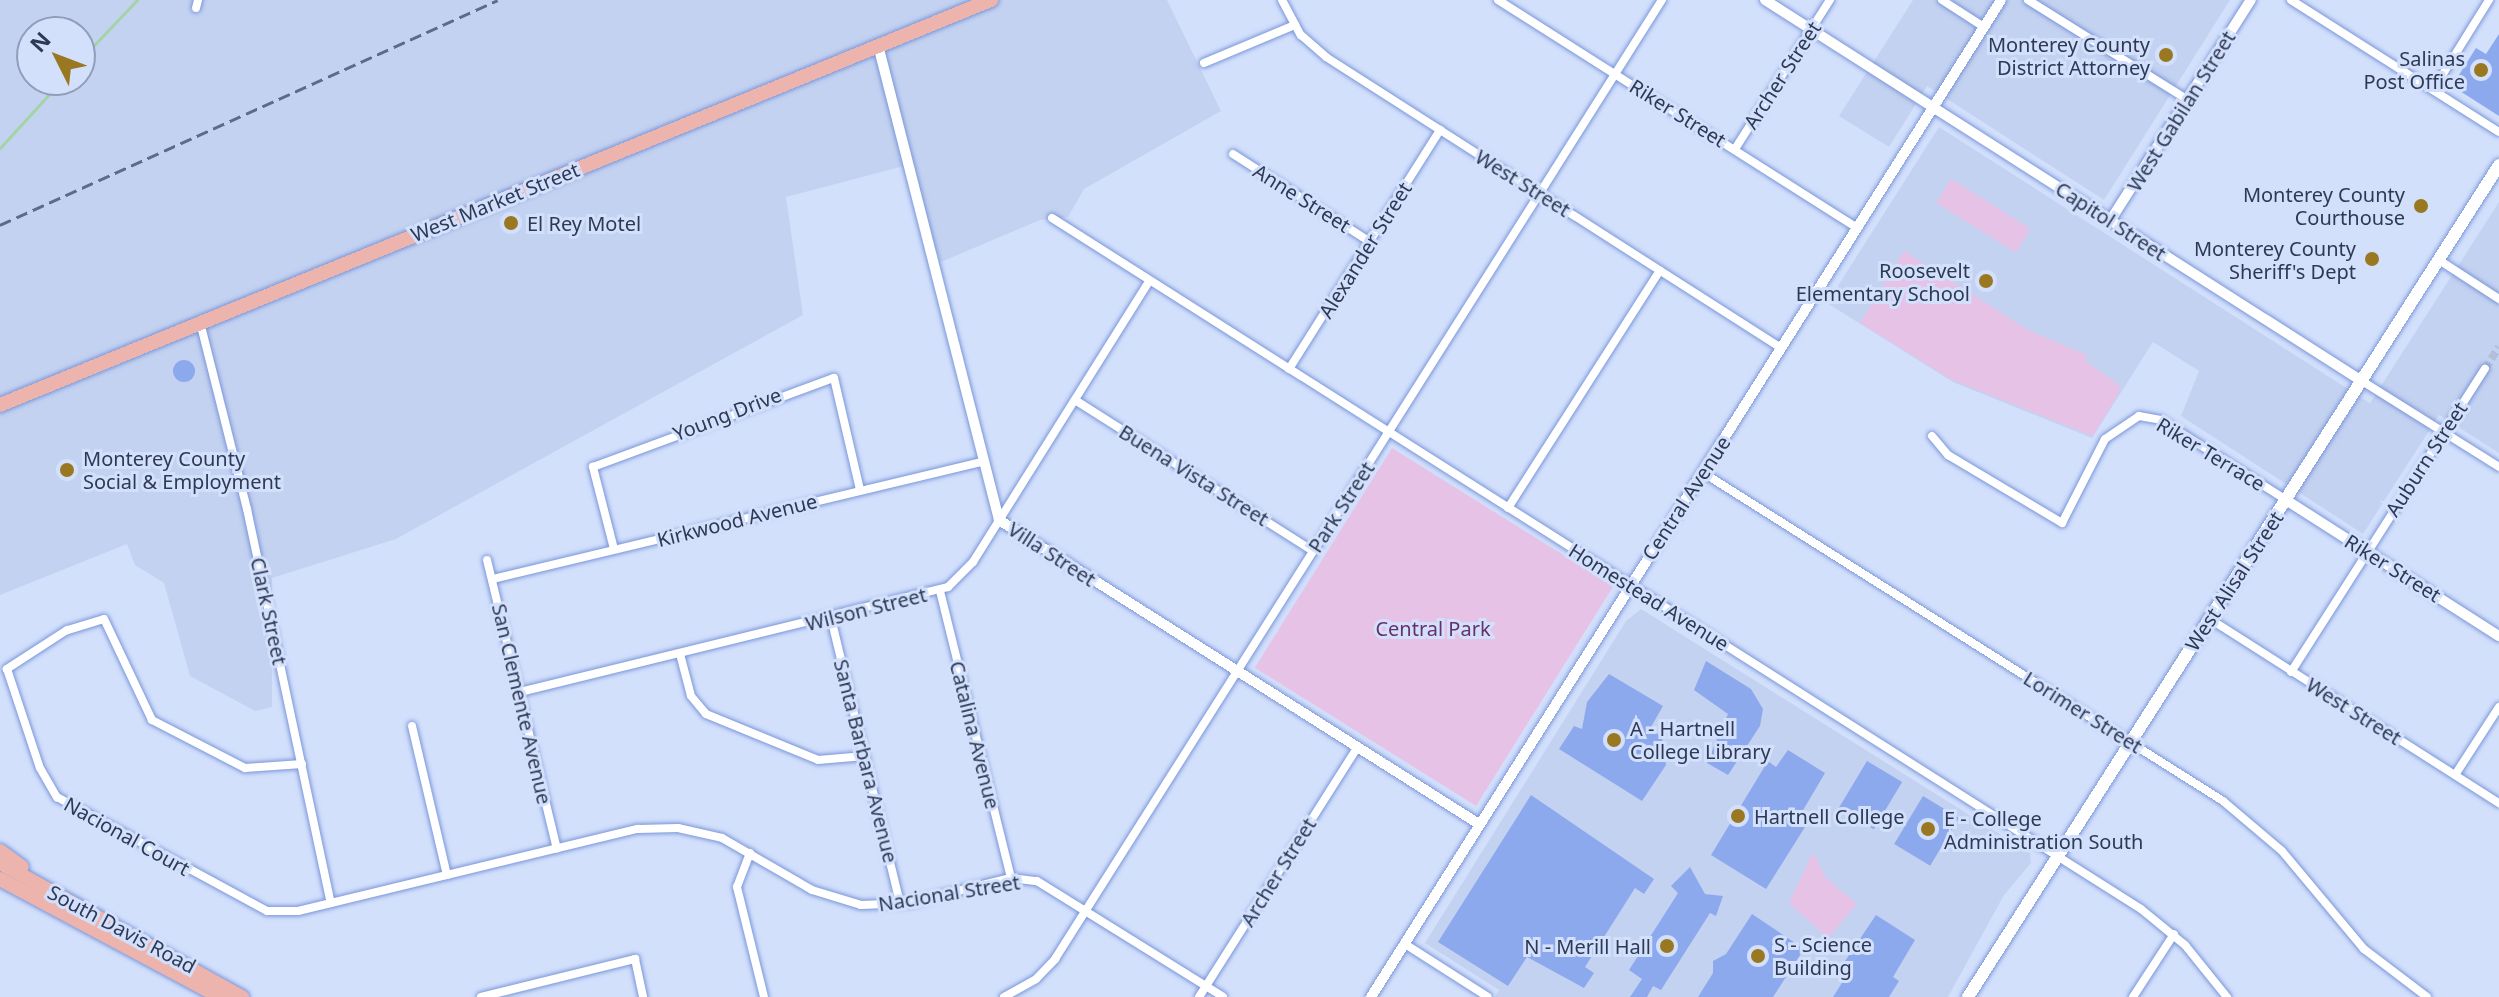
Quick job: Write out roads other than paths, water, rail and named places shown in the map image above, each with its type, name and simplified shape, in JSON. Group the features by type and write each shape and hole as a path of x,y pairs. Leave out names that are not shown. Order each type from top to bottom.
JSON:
{"main road":[{"name":"West Market Street","path":"0,405 991,0"},
{"name":"West Alisal Street","path":"1968,997 2499,165"},
{"path":"0,851 61,895"},
{"name":"South Davis Road","path":"0,863 242,997"},
{"name":"South Davis Road","path":"0,879 50,909 220,997"},
{"path":"0,886 50,909"}],"street":[{"name":"West Street","path":"1282,0 1295,25 1326,57 1781,348"},
{"name":"Riker Street","path":"1498,0 1856,227"},
{"name":"Park Street","path":"1004,997 1043,974 1086,910 1662,0"},
{"name":"Capitol Street","path":"1765,0 2499,467"},
{"name":"Archer Street","path":"1735,149 1830,0"},
{"path":"1942,0 1984,27"},
{"name":"Central Avenue","path":"1371,997 2001,0"},
{"path":"2028,0 2188,100"},
{"name":"West Gabilan Street","path":"2110,221 2251,0"},
{"path":"2291,0 2499,132"},
{"path":"2433,90 2489,0"},
{"path":"1204,63 1295,25"},
{"name":"Villa Street","path":"878,45 981,462 999,520 1479,824"},
{"name":"Alexander Street","path":"1289,369 1440,130"},
{"name":"Anne Street","path":"1233,154 1370,242"},
{"name":"Homestead Avenue","path":"1052,218 2058,857 2174,934 2227,997"},
{"path":"2439,260 2499,299"},
{"path":"1508,508 1660,270"},
{"name":"Wilson Street","path":"520,692 940,591 966,571 1149,281"},
{"name":"Clark Street","path":"200,321 331,903"},
{"name":"Auburn Street","path":"2291,672 2485,369"},
{"name":"Young Drive","path":"614,549 593,467 769,397 834,378 860,490"},
{"name":"Buena Vista Street","path":"1075,400 1313,551"},
{"name":"Riker Terrace","path":"1932,436 1948,455 2062,523 2105,439 2139,416 2161,420 2286,500"},
{"name":"Kirkwood Avenue","path":"493,579 981,462"},
{"name":"Lorimer Street","path":"1702,472 2131,742 2254,825 2364,949 2427,997"},
{"name":"Riker Street","path":"2286,500 2499,636"},
{"name":"San Clemente Avenue","path":"487,560 557,849"},
{"name":"Catalina Avenue","path":"940,591 1011,878"},
{"name":"Santa Barbara Avenue","path":"831,618 900,904"},
{"name":"Nacional Court","path":"302,764 245,768 152,720 104,619 67,630 7,669 44,777 69,808 260,909 289,912 331,903"},
{"name":"West Street","path":"2210,619 2499,803"},
{"path":"680,654 691,696 706,714 818,760 865,756"},
{"path":"2455,775 2499,707"},
{"path":"412,726 447,875"},
{"name":"Archer Street","path":"1199,997 1357,748"},
{"name":"Nacional Street","path":"331,903 557,849 666,827 708,833 750,853 824,896 861,905 900,904 1011,878 1045,885 1223,997"},
{"path":"750,853 737,887 764,997"},
{"path":"2133,997 2174,934"},
{"path":"1405,944 1488,997"},
{"path":"481,997 635,959 643,997"}],"waterway":[{"path":"96,43 137,0"},
{"path":"0,148 47,96"}],"tunnel":[{"path":"2485,369 2499,347"}],"railway":[{"path":"0,225 498,0"}],"place":[{"name":"Monterey County District Attorney","path":"2166,55"},
{"name":"Salinas Post Office","path":"2481,70"},
{"name":"Monterey County Courthouse","path":"2421,206"},
{"name":"El Rey Motel","path":"511,223"},
{"name":"Monterey County Sheriff's Dept","path":"2372,259"},
{"name":"Roosevelt Elementary School","path":"1986,281"},
{"name":"Monterey County Social & Employment","path":"67,470"},
{"name":"A - Hartnell College Library","path":"1614,740"},
{"name":"Hartnell College","path":"1738,816"},
{"name":"E - College Administration South","path":"1928,829"},
{"name":"N - Merill Hall","path":"1667,946"},
{"name":"S - Science Building","path":"1758,956"}],"park label":[{"name":"Central Park","path":"1433,628"}]}
